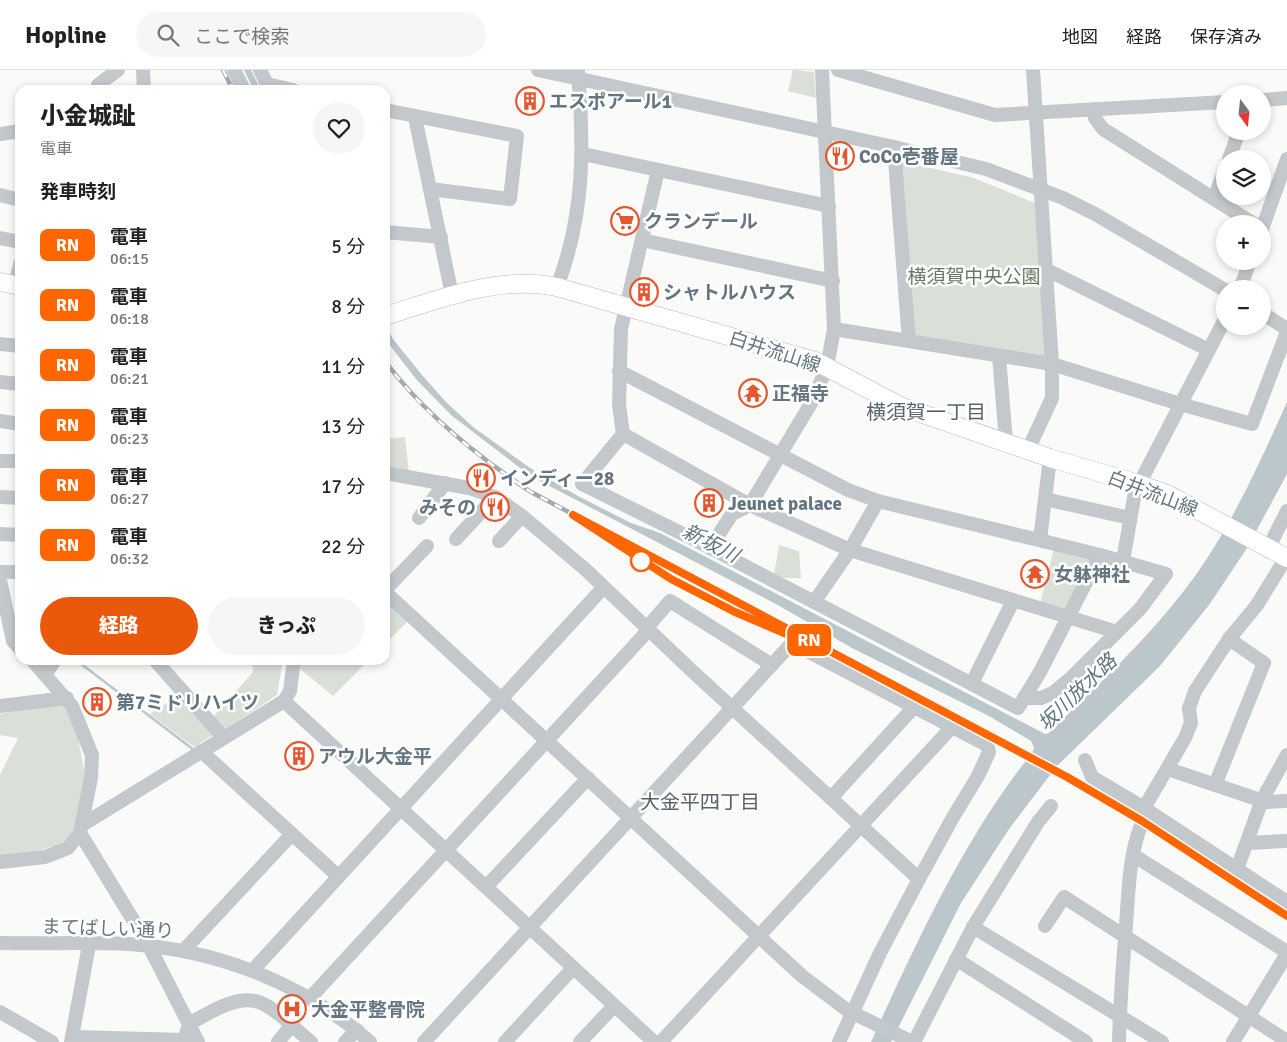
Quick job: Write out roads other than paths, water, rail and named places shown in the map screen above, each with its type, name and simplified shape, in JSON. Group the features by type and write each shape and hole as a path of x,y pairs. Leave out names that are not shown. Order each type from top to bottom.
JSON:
{"main road":[{"name":"白井流山線","path":"390,314 475,289 522,284 557,287 627,306 772,348 827,367 900,406 1050,458 1139,484 1208,514 1266,548 1286,557"}],"street":[{"path":"98,85 118,70"},
{"path":"143,70 144,85"},
{"path":"234,70 242,85"},
{"path":"260,70 268,85"},
{"path":"538,70 578,74 986,169 1040,190 1126,230 1216,285"},
{"path":"710,548 732,514 750,505 813,400 827,367 834,329 822,70"},
{"path":"838,70 982,113 995,115 1216,102"},
{"path":"1028,450 1052,398 1052,364 1033,70"},
{"path":"557,287 574,233 583,154 578,74"},
{"path":"1271,99 1287,98"},
{"path":"1094,109 1095,118 1103,129 1240,215"},
{"path":"390,111 517,136 510,199 430,189"},
{"path":"415,117 452,295"},
{"path":"0,134 15,132"},
{"path":"894,147 909,341"},
{"path":"583,154 829,206"},
{"path":"1267,215 1287,159"},
{"path":"658,170 621,329 618,405 622,434 582,484 710,548 1018,708 1068,618 1100,555"},
{"path":"1214,199 1216,194"},
{"path":"0,195 15,199"},
{"path":"390,233 441,238"},
{"path":"0,238 15,241"},
{"path":"642,240 833,281"},
{"path":"1045,269 1209,350"},
{"path":"834,329 1052,364 1180,404 1252,424 1287,330 1271,319"},
{"path":"1123,561 1130,518 1139,484 1217,335"},
{"path":"0,344 15,346"},
{"path":"999,356 1006,442"},
{"path":"619,371 848,490 878,501 1100,555 1166,574 1140,609 1053,693 1041,698 1024,698"},
{"path":"0,382 15,384"},
{"path":"0,422 15,424"},
{"path":"622,434 750,505 850,550 1117,632"},
{"path":"1040,540 1050,458"},
{"path":"0,460 15,461"},
{"path":"390,474 469,488 495,497 522,516 585,569 732,708 919,879"},
{"path":"419,518 445,483"},
{"path":"0,497 15,498"},
{"path":"456,539 495,497"},
{"path":"1045,499 1130,518"},
{"path":"814,602 850,550 878,501"},
{"path":"1266,548 1287,511"},
{"path":"499,541 522,516"},
{"path":"0,534 15,535"},
{"path":"390,586 427,546"},
{"path":"1119,1042 1120,975 1125,937 1129,876 1140,826 1146,809 1185,738 1191,723 1189,708 1191,700 1228,638 1257,605 1286,557"},
{"path":"0,572 15,572"},
{"path":"0,580 15,643"},
{"path":"253,970 603,588"},
{"path":"390,596 802,976 852,1012 913,1042 973,927 1038,822 1051,806"},
{"path":"310,998 644,635 670,601 772,665"},
{"path":"972,684 1013,601"},
{"path":"1215,785 1264,663 1228,638"},
{"path":"424,1042 792,644 916,706 987,745 989,752 978,776 952,818 919,879 852,1012 839,1042"},
{"path":"37,665 67,698 85,735 92,755 92,771 81,829 149,946 190,1023 198,1042"},
{"path":"45,674 51,665"},
{"path":"159,665 223,737"},
{"path":"0,862 59,853 68,848 81,829 223,737 284,701 290,691 293,665"},
{"path":"0,706 67,698"},
{"path":"284,701 654,1042"},
{"path":"831,798 916,706"},
{"path":"661,1042 952,727"},
{"path":"202,751 338,876"},
{"path":"1237,869 1262,800 1286,758"},
{"path":"1085,760 1092,777 1146,809 1287,902"},
{"path":"1168,769 1262,800 1287,801"},
{"path":"486,888 588,778"},
{"path":"184,950 292,834"},
{"path":"1247,843 1287,842"},
{"path":"1134,856 1287,953 1232,1042"},
{"path":"1045,926 1064,897 1287,1040"},
{"path":"973,927 1162,1042"},
{"name":"まてばしい通り","path":"0,943 149,946 184,950 253,970 310,998 357,1030 370,1042"},
{"path":"89,945 72,1040 184,1041 190,1023 224,1007 243,1001 255,1001 265,1005 311,1042"},
{"path":"956,959 1086,1042"},
{"path":"505,1042 574,968"},
{"path":"580,1042 614,1006"},
{"path":"0,1012 52,1042"},
{"path":"278,1042 291,1026"},
{"path":"346,1042 357,1030"}],"waterway":[{"path":"83,665 194,750"}],"railway":[{"path":"223,70 230,85"},
{"path":"390,367 417,399 452,433 491,464 531,492 1067,777 1142,821 1287,916"},
{"path":"616,544 694,591 777,629"}],"train":[{"name":"RN","path":"824,650 735,612 671,579 573,515 1067,777 1142,821 1287,916"}],"place":[{"name":"エスポアール1","path":"530,101"},
{"name":"CoCo壱番屋","path":"840,156"},
{"name":"クランデール","path":"625,221"},
{"name":"シャトルハウス","path":"644,292"},
{"name":"正福寺","path":"753,393"},
{"name":"インディー28","path":"481,478"},
{"name":"Jeunet palace","path":"709,503"},
{"name":"みその","path":"495,507"},
{"name":"女躰神社","path":"1035,574"},
{"name":"第7ミドリハイツ","path":"97,702"},
{"name":"アウル大金平","path":"299,756"},
{"name":"大金平整骨院","path":"292,1009"}],"district":[{"name":"横須賀一丁目","path":"926,412"},
{"name":"大金平四丁目","path":"700,802"}],"park label":[{"name":"横須賀中央公園","path":"974,276"}],"water label":[{"name":"新坂川","path":"711,543"},
{"name":"坂川放水路","path":"1077,692"}]}
